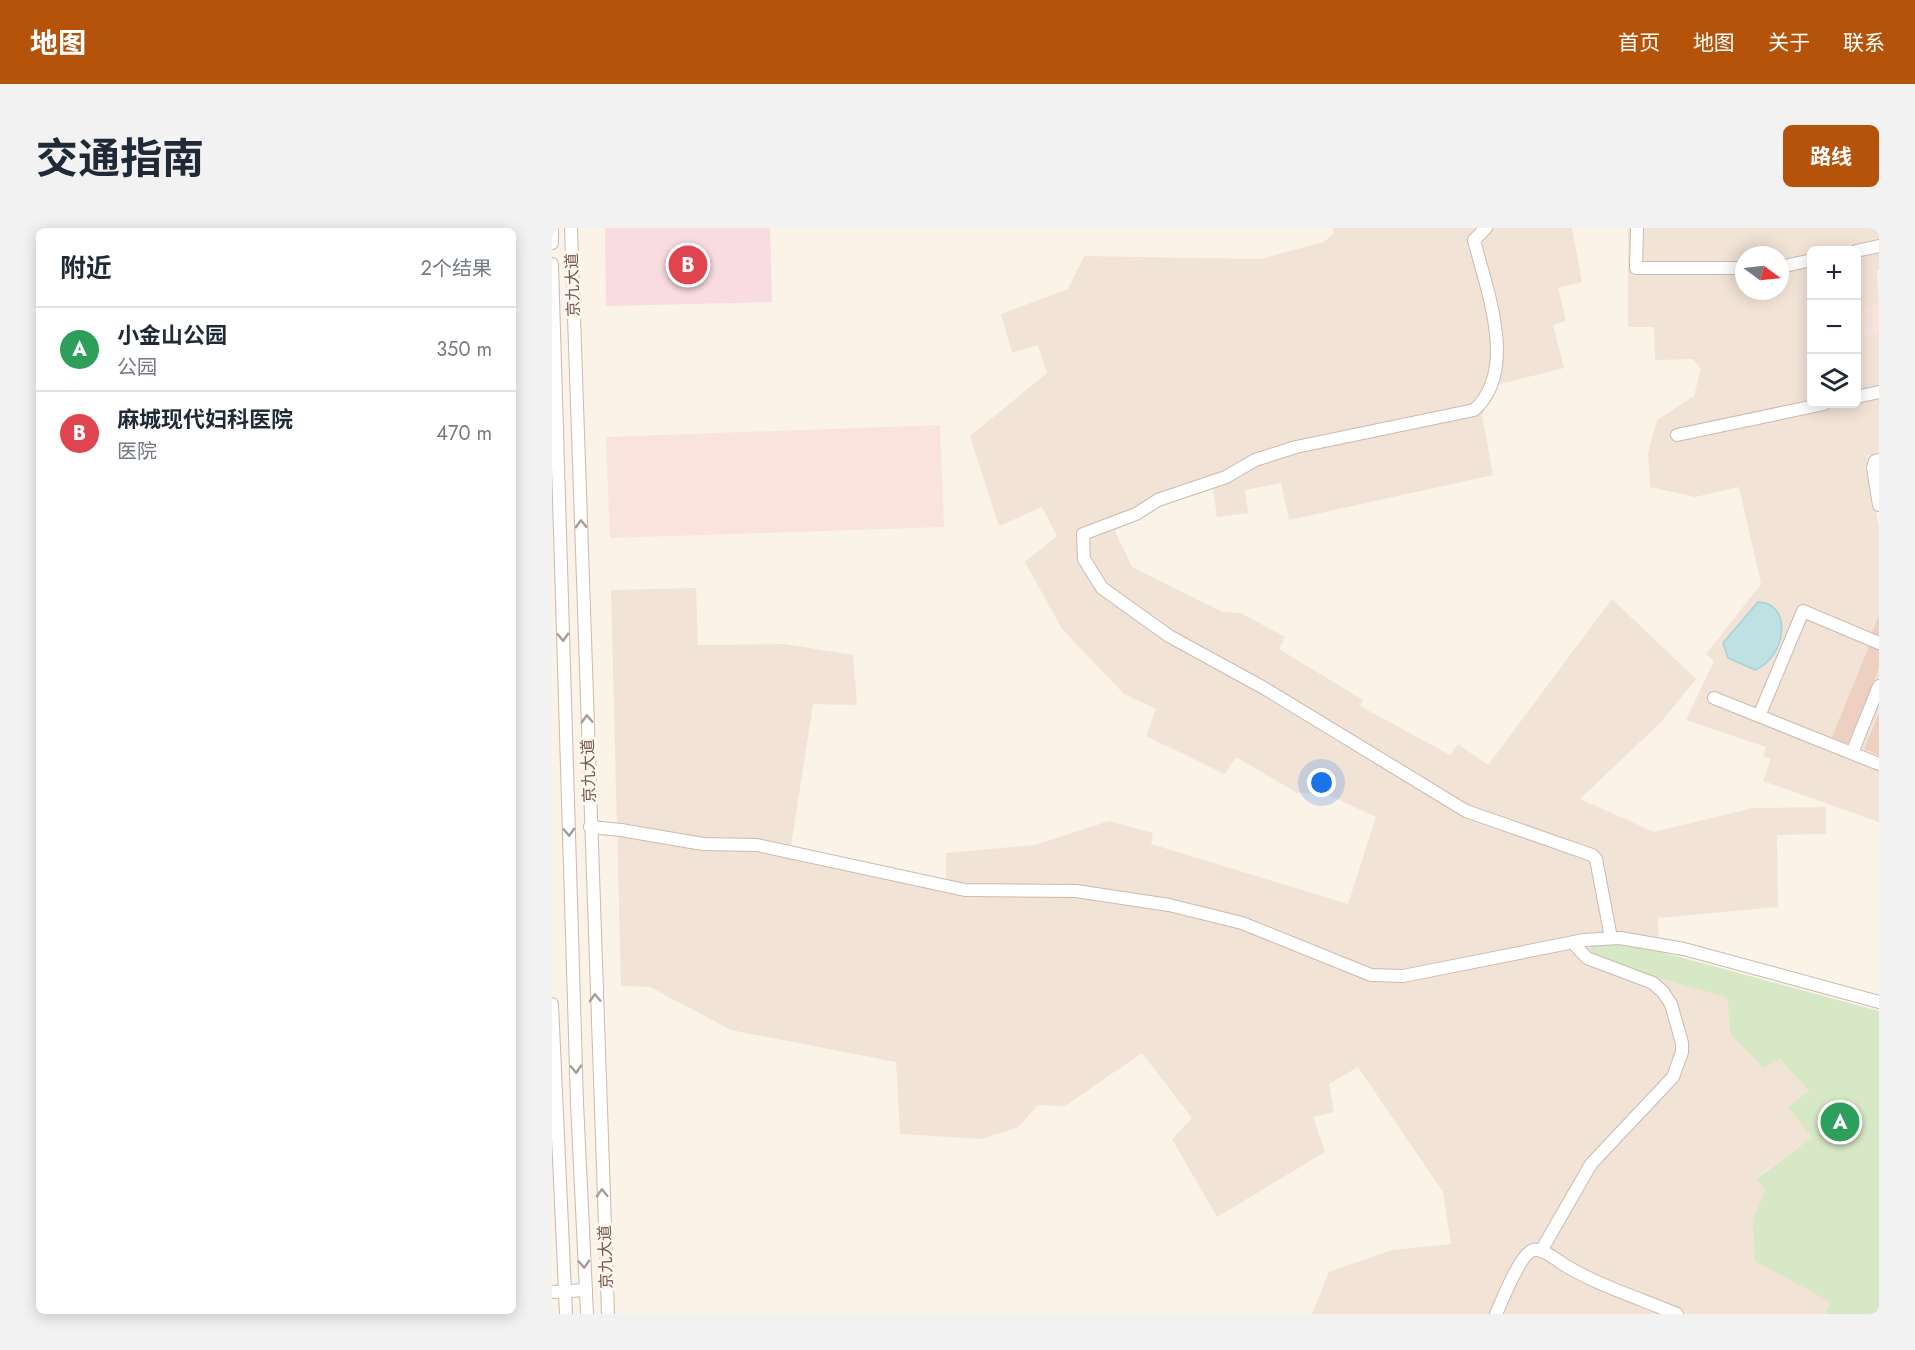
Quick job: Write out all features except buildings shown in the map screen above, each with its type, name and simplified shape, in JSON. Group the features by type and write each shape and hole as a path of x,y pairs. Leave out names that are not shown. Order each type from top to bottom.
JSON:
{"street":[{"name":"京九大道","path":"552,228 552,243"},
{"name":"京九大道","path":"571,228 608,1314"},
{"path":"1486,228 1474,240 1496,328 1499,351 1485,397 1474,410 1394,425 1255,459 1226,477 1158,500 1136,514 1083,534 1084,559 1102,588 1169,636 1264,688 1466,812 1592,855 1596,859 1611,938"},
{"path":"1636,228 1636,268 1735,268"},
{"path":"1861,250 1879,246"},
{"path":"1789,265 1807,261"},
{"name":"京九大道","path":"552,264 557,607 587,1314"},
{"path":"1861,396 1879,392"},
{"path":"1677,435 1807,408"},
{"path":"1879,460 1875,461 1873,468 1879,505"},
{"path":"1759,716 1803,611 1879,643"},
{"path":"1852,753 1879,686"},
{"path":"1714,698 1879,764"},
{"path":"590,827 703,844 757,845 965,890 1076,891 1169,905 1242,922 1371,975 1403,976 1573,943 1611,938 1635,939 1684,949 1879,1002"},
{"path":"1541,1251 1591,1164 1673,1077 1682,1052 1682,1043 1671,1004 1653,983 1587,958 1573,943"},
{"path":"552,1004 566,1314"},
{"path":"1496,1314 1514,1276 1528,1253 1534,1250 1541,1251 1572,1270 1677,1314"},
{"path":"552,1292 586,1290"}],"shaded area":[{"path":"605,228 770,228 772,302 606,306"},
{"path":"1333,228 1572,228 1582,282 1558,288 1566,321 1553,325 1564,368 1496,385 1482,415 1493,475 1289,520 1281,483 1245,490 1248,513 1217,517 1213,488 1161,504 1115,531 1132,567 1223,612 1241,613 1285,637 1279,649 1363,700 1360,706 1450,755 1458,744 1488,765 1612,599 1696,679 1661,722 1580,799 1654,832 1753,808 1826,807 1826,834 1777,835 1778,907 1658,918 1659,951 1635,945 1591,946 1592,958 1729,998 1730,1033 1779,1058 1810,1092 1812,1137 1756,1178 1765,1189 1753,1220 1831,1302 1826,1314 1312,1314 1329,1272 1392,1250 1451,1244 1443,1192 1358,1067 1329,1084 1334,1112 1313,1117 1325,1152 1217,1217 1172,1139 1192,1118 1142,1053 1065,1106 1038,1105 1018,1127 982,1139 900,1134 896,1062 731,1030 650,987 621,986 611,590 696,588 698,645 784,644 853,655 857,705 813,704 791,846 946,880 946,853 1035,845 1109,821 1153,833 1151,844 1348,904 1376,817 1326,794 1297,793 1236,757 1225,774 1146,736 1156,709 1124,694 1062,629 1025,562 1057,536 1042,507 999,526 970,436 1047,373 1038,345 1012,353 1001,314 1068,289 1084,256 1260,259 1324,242 1333,234"},
{"path":"1628,228 1879,228 1879,270 1877,270 1879,304 1861,309 1861,246 1807,246 1807,408 1861,408 1861,314 1865,336 1879,333 1879,453 1867,456 1879,529 1879,822 1763,781 1771,759 1763,756 1766,747 1686,720 1714,661 1706,654 1761,584 1739,487 1695,497 1650,487 1648,453 1657,420 1694,396 1701,369 1693,359 1655,360 1654,327 1628,327"},
{"path":"1879,304 1879,333 1865,336 1861,308"},
{"path":"940,425 944,527 610,538 606,437"}],"green space":[{"path":"1610,943 1635,945 1879,1011 1879,1314 1826,1314 1830,1302 1755,1261 1753,1220 1765,1189 1756,1179 1812,1137 1788,1107 1809,1091 1780,1059 1764,1068 1730,1033 1728,998 1591,958 1591,946"}],"water":[{"path":"1758,602 1769,604 1777,611 1782,631 1774,653 1766,663 1755,670 1728,658 1723,643"}],"place":[{"name":"麻城现代妇科医院","path":"688,265"},
{"name":"小金山公园","path":"1840,1122"}]}
